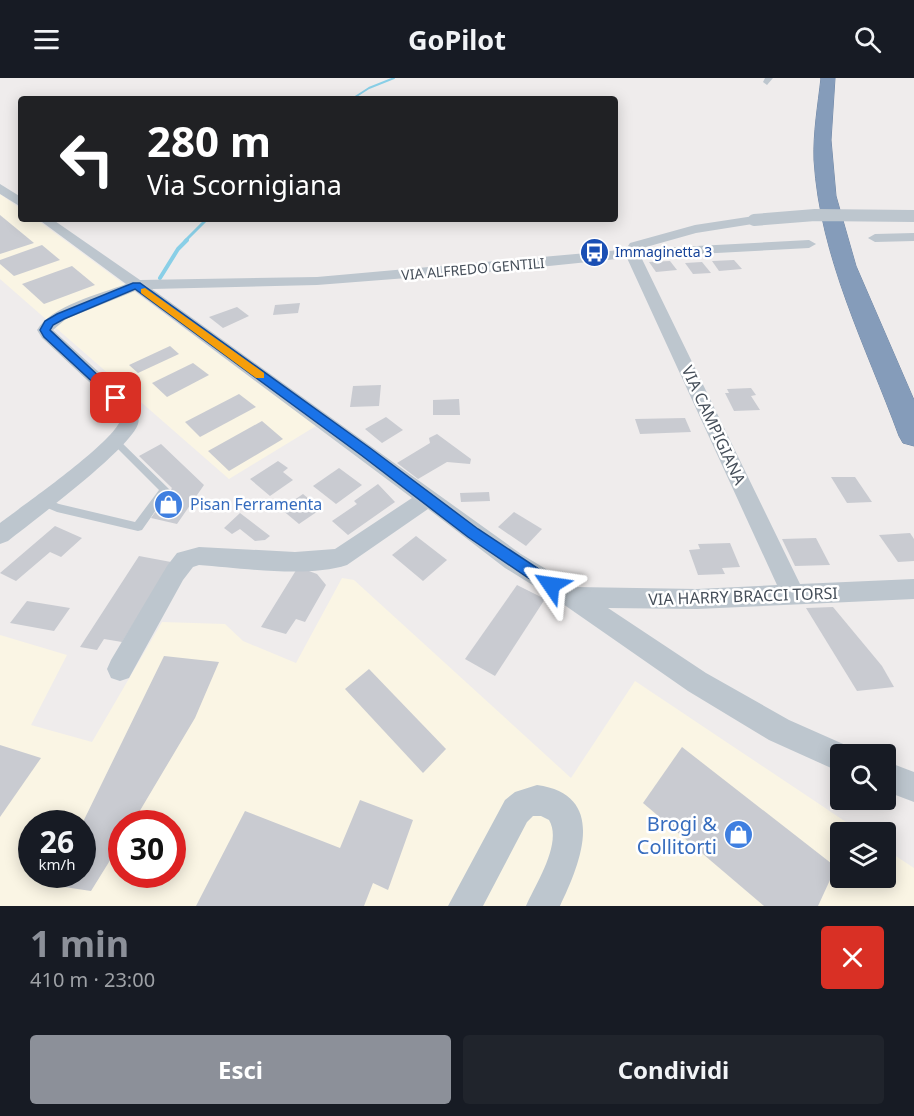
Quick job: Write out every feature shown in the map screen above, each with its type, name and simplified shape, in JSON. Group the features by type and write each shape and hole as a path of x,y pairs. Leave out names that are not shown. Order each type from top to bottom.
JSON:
{"highway":[{"path":"828,78 822,159 831,218 859,302 914,436"},
{"path":"838,78 835,152 837,180 845,218 871,291 914,388"}],"street":[{"path":"0,188 18,200"},
{"path":"606,255 686,232 754,219 815,215 914,216"},
{"path":"48,222 513,561 572,597 697,682 779,730 830,753"},
{"path":"875,238 914,237"},
{"name":"VIA ALFREDO GENTILI","path":"136,285 317,281 530,264 606,255 809,244"},
{"name":"VIA CAMPIGIANA","path":"633,255 794,596"},
{"path":"0,535 115,441 129,423 126,409 45,330 49,323 60,316 136,285"},
{"path":"120,669 175,573 185,560 199,556 296,561 339,558 427,498"},
{"name":"VIA HARRY BRACCI TORSI","path":"572,597 697,599 914,589"},
{"path":"896,780 914,786"},
{"path":"465,906 516,811 527,802 538,800 549,803 562,814 569,836 566,856 543,906"}],"lane":[{"path":"42,501 57,508 138,527 165,490 115,441"}],"shaded area":[{"path":"0,194 18,207 18,222 40,222 316,426 229,479 0,279"},
{"path":"342,578 354,580 571,778 635,681 846,822 830,822 830,888 896,888 896,856 914,868 914,906 0,906 0,635 67,655 31,725 92,742 162,622 225,624 243,641 296,663"}],"building":[{"path":"0,215 34,243 0,254"},
{"path":"42,245 60,260 14,276 0,264 0,260"},
{"path":"734,260 742,269 719,271 712,261"},
{"path":"670,261 677,270 656,272 649,262"},
{"path":"702,262 711,273 693,274 685,263"},
{"path":"72,266 95,285 44,304 22,284"},
{"path":"300,303 298,313 273,315 275,305"},
{"path":"237,307 249,316 223,328 209,317"},
{"path":"170,346 179,354 138,373 129,365"},
{"path":"193,363 209,375 167,397 152,383"},
{"path":"381,385 379,406 350,407 353,386"},
{"path":"751,388 756,395 751,396 760,410 734,411 725,393 729,393 727,389"},
{"path":"239,394 256,407 200,437 185,422"},
{"path":"459,399 460,415 433,415 433,400"},
{"path":"386,417 403,430 382,443 365,429"},
{"path":"685,418 691,432 640,434 635,419"},
{"path":"262,421 283,439 229,471 208,451"},
{"path":"437,434 471,459 470,464 447,462 418,479 397,463 430,443 429,438"},
{"path":"161,444 204,485 177,524 151,518 172,488 139,456"},
{"path":"278,461 288,468 283,472 293,480 270,496 250,479"},
{"path":"339,468 362,485 336,504 313,486"},
{"path":"831,477 855,477 872,502 847,503"},
{"path":"378,484 395,502 348,535 332,521 357,504 354,501"},
{"path":"489,492 490,501 461,502 460,493"},
{"path":"303,494 321,509 299,524 281,509"},
{"path":"514,512 542,529 526,546 498,527"},
{"path":"240,513 270,536 265,540 255,541 240,529 232,534 224,528"},
{"path":"55,526 82,538 61,557 50,552 16,581 0,573"},
{"path":"910,533 914,539 914,561 898,562 879,535"},
{"path":"416,536 447,560 423,581 392,555"},
{"path":"816,538 830,565 795,566 782,539"},
{"path":"730,543 740,567 722,568 725,574 698,575 689,550 700,549 698,544"},
{"path":"139,556 171,562 122,642 104,639 97,650 80,647"},
{"path":"298,567 317,574 326,585 305,622 296,619 286,634 261,627"},
{"path":"517,585 545,599 495,676 465,659"},
{"path":"27,601 70,608 54,631 10,623"},
{"path":"833,607 882,666 894,687 857,691 806,608"},
{"path":"164,656 219,662 195,718 140,810 108,810 108,864 96,883 96,810 89,810"},
{"path":"369,669 446,749 423,773 345,689"},
{"path":"0,745 41,758 0,817"},
{"name":"Brogi & Collitorti","path":"682,747 830,862 830,880 818,906 764,906 643,803"},
{"path":"360,800 413,820 388,890 373,883 364,906 196,906 245,811 340,848"},
{"path":"71,888 93,888 91,891"}],"waterway":[{"path":"357,96 369,88 394,78"},
{"path":"185,241 204,222"},
{"path":"160,278 178,249 187,240"}],"slow traffic":[{"path":"145,291 260,376"}],"place":[{"name":"Immaginetta 3","path":"594,252"},
{"name":"Pisan Ferramenta","path":"169,504"},
{"name":"Brogi & Collitorti","path":"738,835"}],"route":[{"path":"116,398 45,330 49,323 60,316 136,285 366,452 473,533 551,585"}]}
